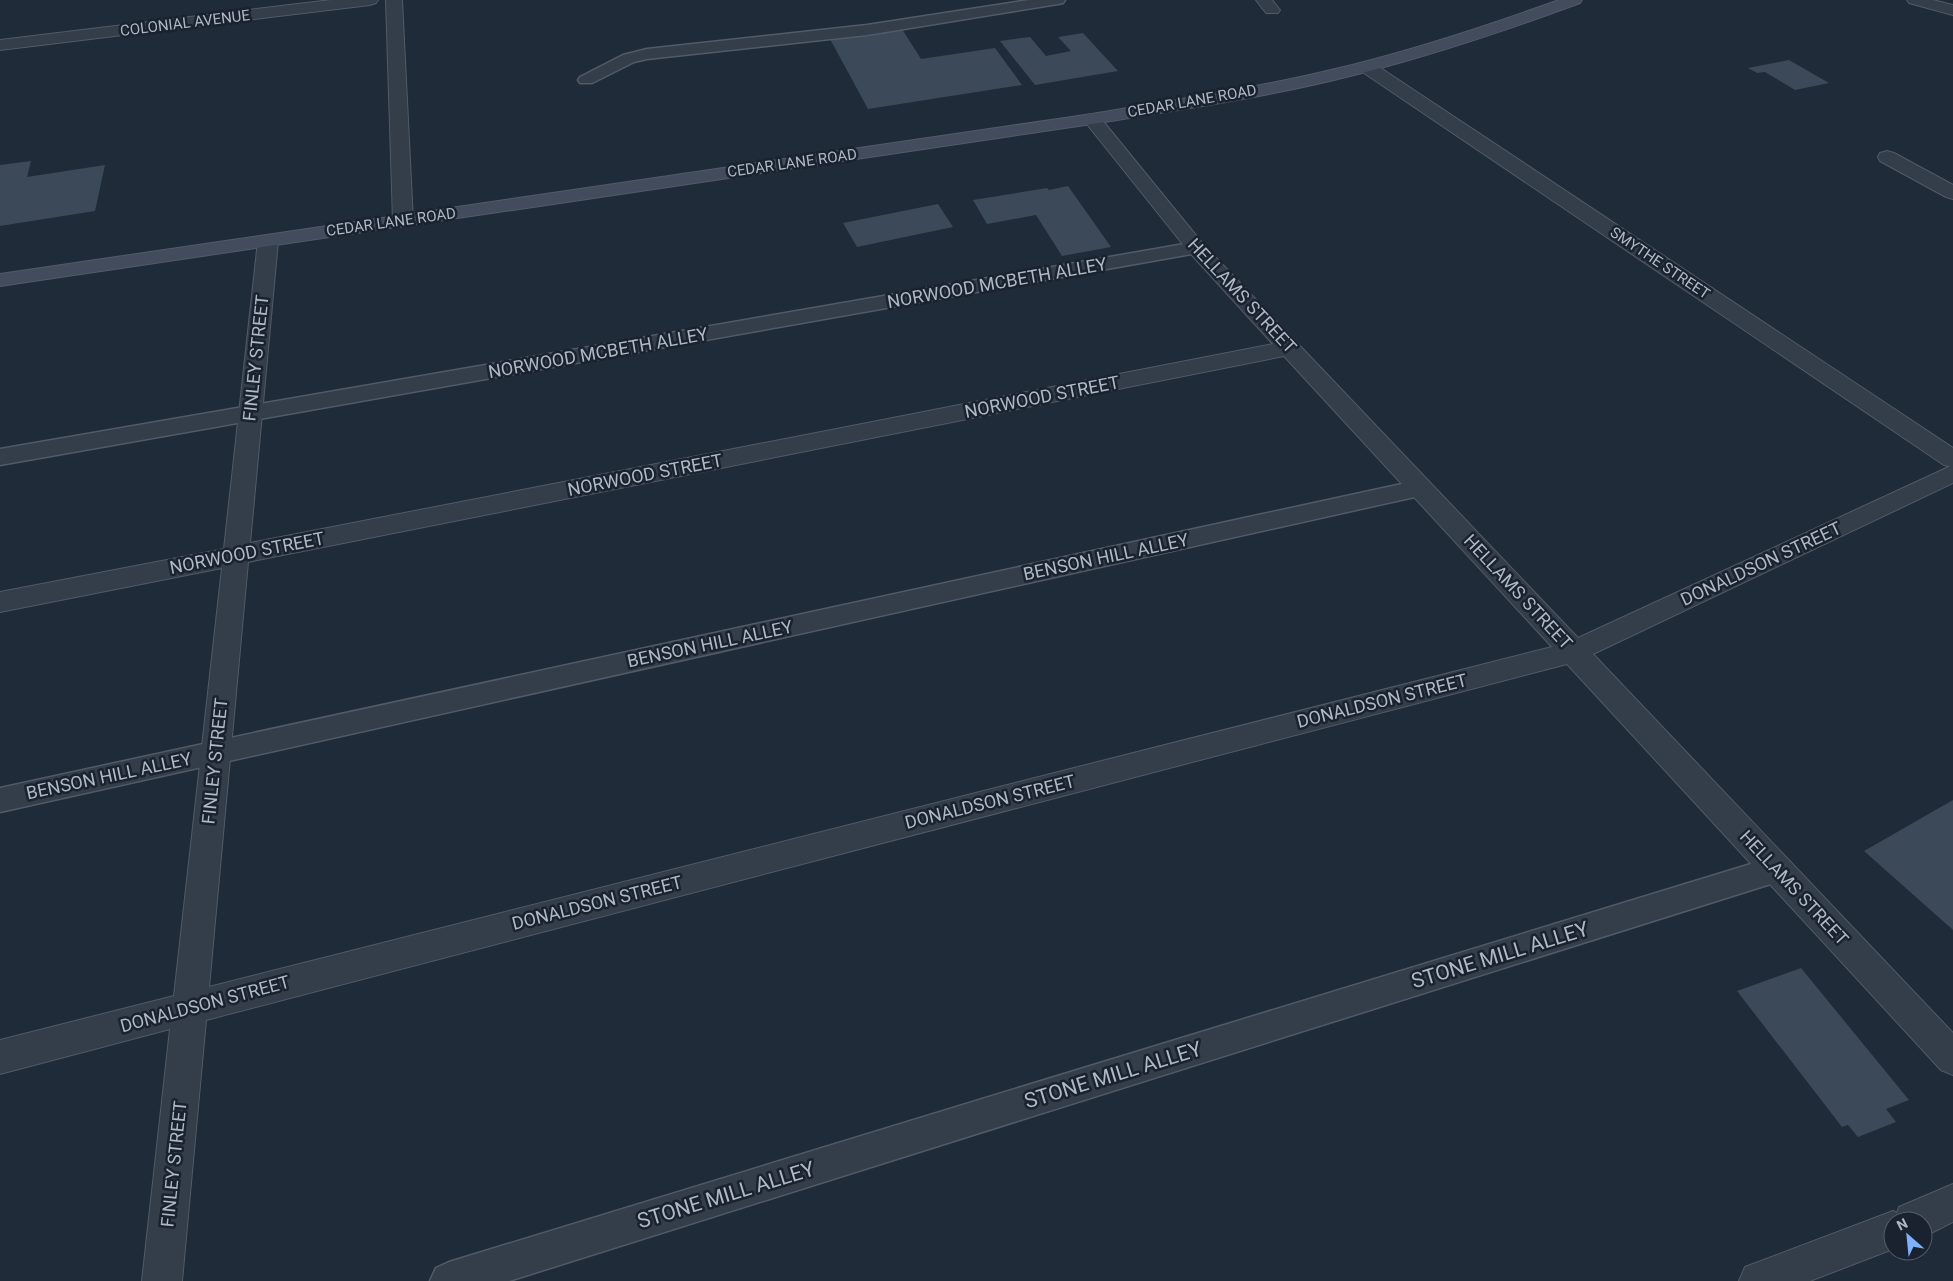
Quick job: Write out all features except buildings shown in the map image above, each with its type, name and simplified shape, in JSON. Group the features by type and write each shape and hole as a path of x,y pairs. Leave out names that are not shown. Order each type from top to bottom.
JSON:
{"main road":[{"name":"CEDAR LANE ROAD","path":"0,280 1092,119 1238,94 1367,66 1500,27 1574,0"}],"street":[{"name":"COLONIAL AVENUE","path":"0,45 370,0"},
{"path":"394,0 403,221"},
{"path":"1914,0 1953,10"},
{"name":"SMYTHE STREET","path":"1367,66 1953,459"},
{"name":"HELLAMS STREET","path":"1092,119 1196,248 1953,1058"},
{"path":"1887,157 1953,193"},
{"name":"FINLEY STREET","path":"162,1281 268,241"},
{"name":"NORWOOD STREET","path":"0,602 1289,348"},
{"name":"DONALDSON STREET","path":"0,1057 1573,652 1953,474"},
{"path":"1933,1212 1953,1203"},
{"path":"1759,1281 1883,1234"}],"lane":[{"path":"586,80 629,58 647,54 867,30 1058,0"},
{"name":"NORWOOD MCBETH ALLEY","path":"0,457 1196,248"},
{"name":"BENSON HILL ALLEY","path":"0,800 1420,488"},
{"name":"STONE MILL ALLEY","path":"449,1281 1777,869"}]}
